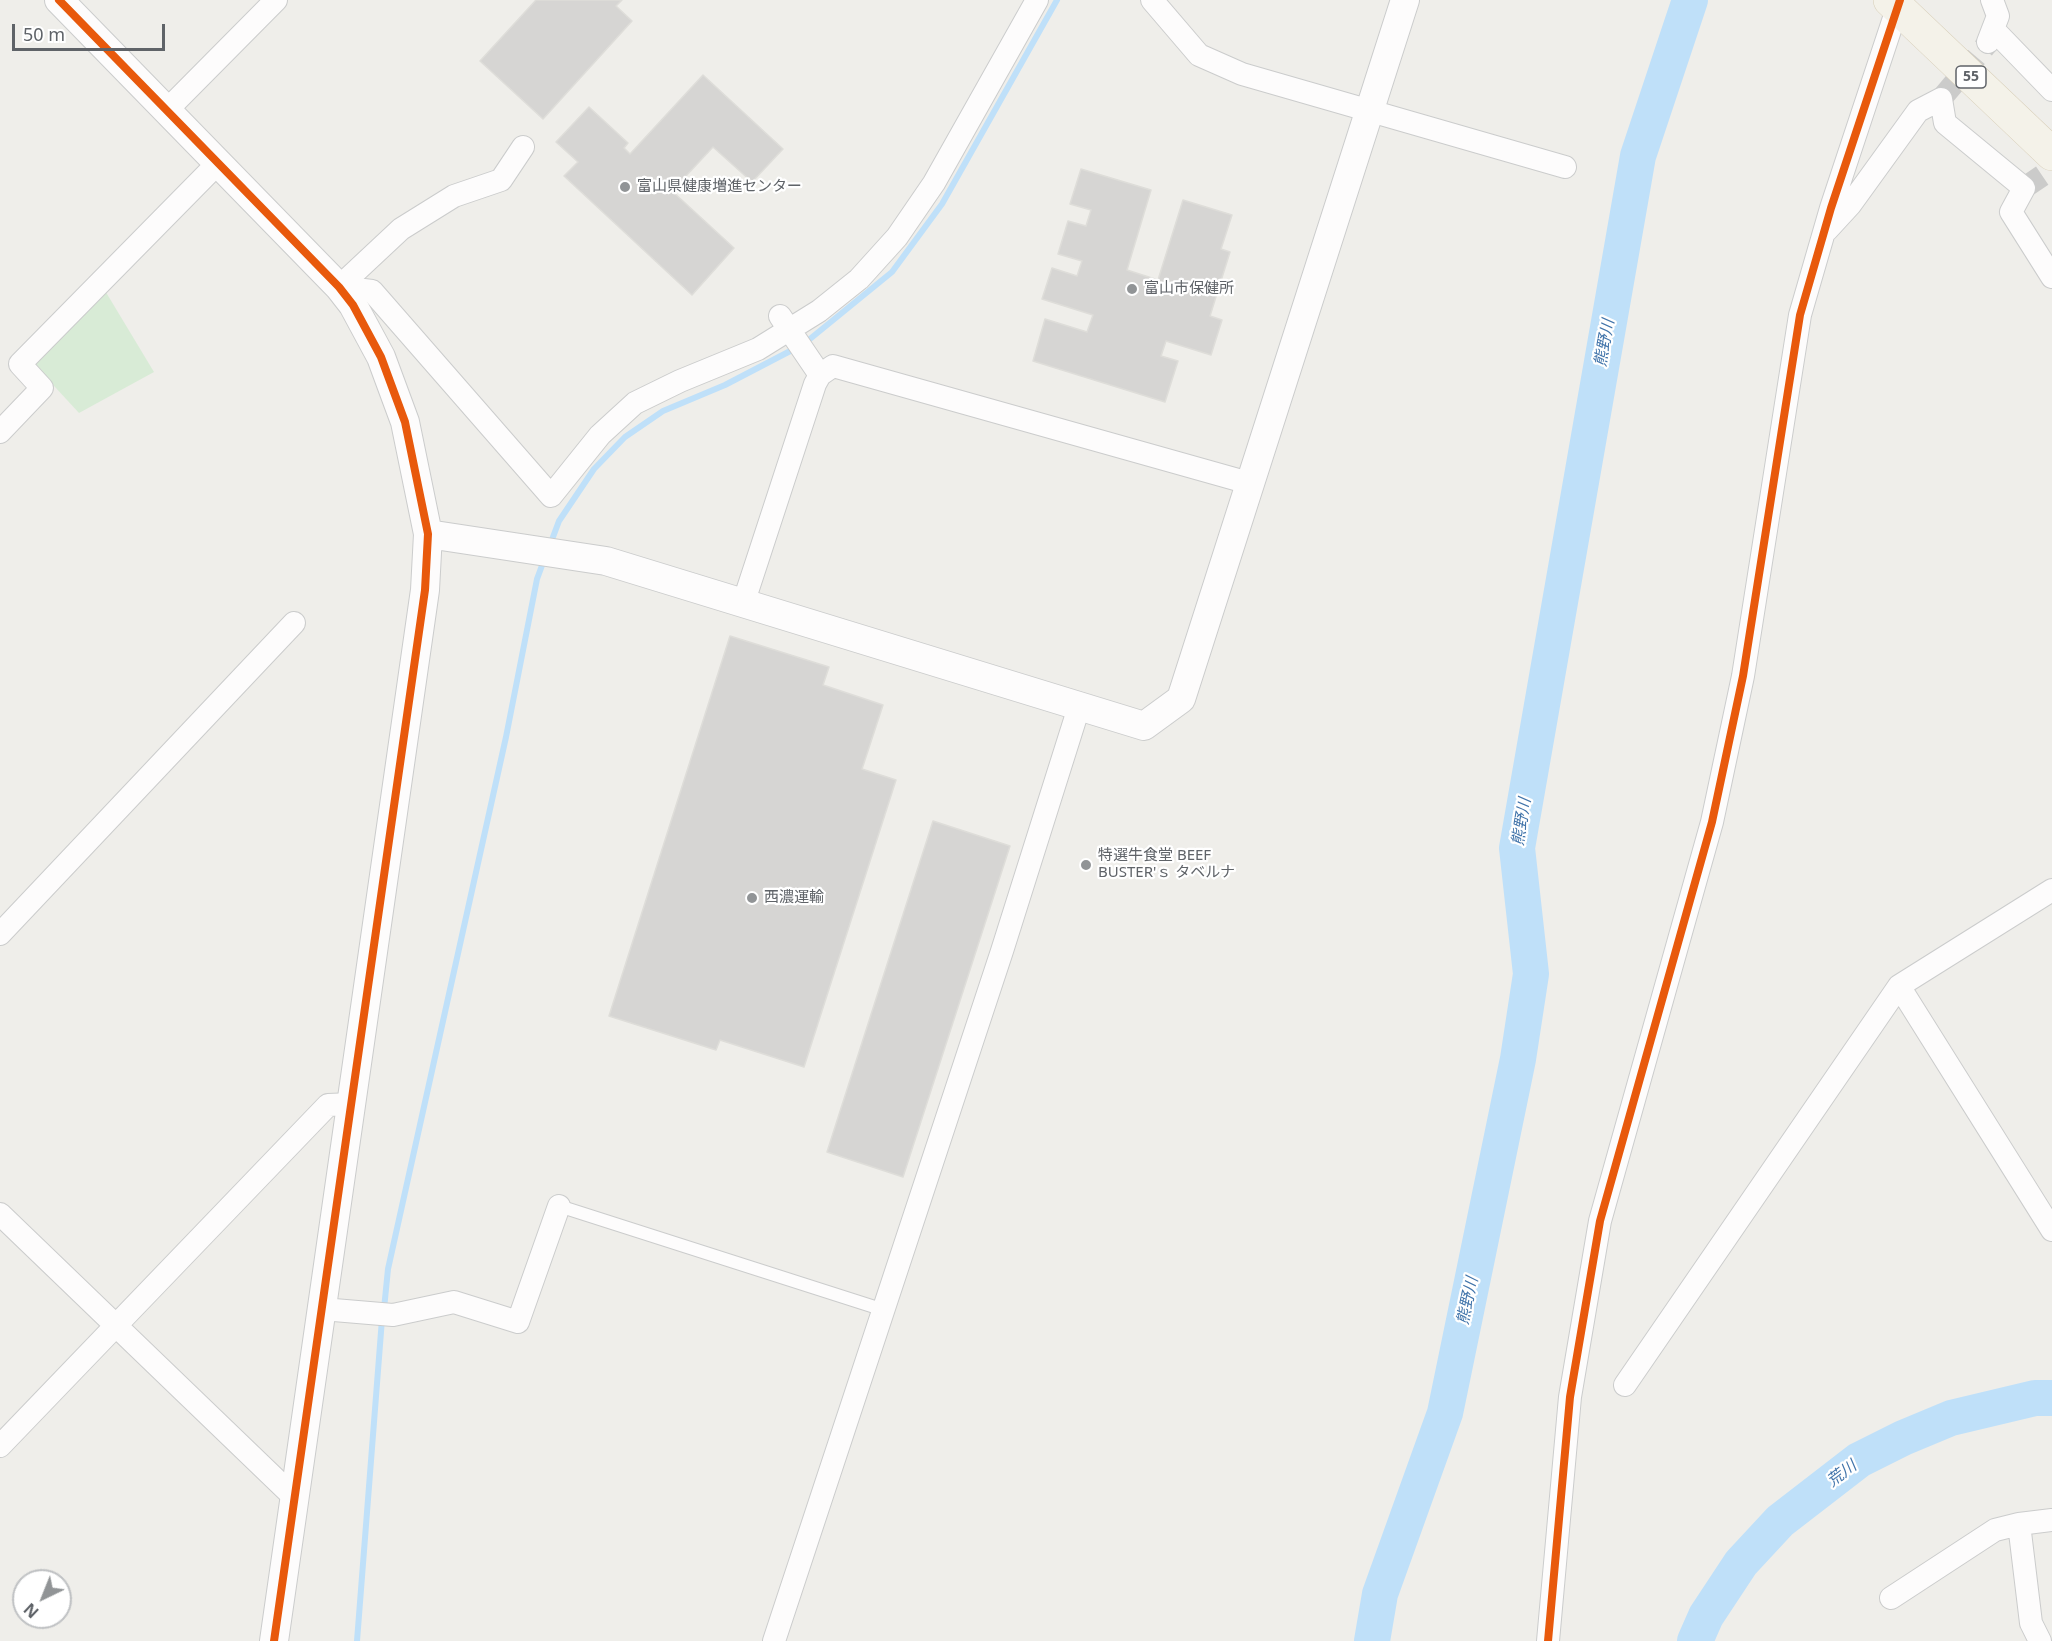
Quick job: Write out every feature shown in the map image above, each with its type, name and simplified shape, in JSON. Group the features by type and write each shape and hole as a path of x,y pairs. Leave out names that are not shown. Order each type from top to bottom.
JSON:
{"main road":[{"name":"55","path":"1896,2 2052,154"}],"street":[{"path":"59,0 339,287 366,326 405,422 428,534 425,590 274,1641"},
{"path":"167,110 276,0"},
{"path":"339,287 372,291 551,496 600,435 635,404 680,381 758,349 785,323 819,311 859,279 897,237 934,183 1037,0"},
{"path":"1153,0 1199,55 1242,74 1565,167"},
{"path":"428,534 606,561 1144,726 1181,699 1249,483 1371,112 1405,0"},
{"path":"1992,0 1998,16 1990,36 2052,90"},
{"path":"1548,1641 1570,1397 1600,1221 1712,822 1743,676 1800,315 1896,2"},
{"path":"1824,234 1850,205 1918,111 1941,99 1945,123 2024,188 2011,212 2052,277"},
{"path":"339,287 401,229 454,196 501,180 523,147"},
{"path":"0,432 42,388 20,364 218,163"},
{"path":"785,323 820,375"},
{"path":"742,604 820,375 833,366 1249,483"},
{"path":"0,934 294,623"},
{"path":"774,1641 884,1310 1079,707"},
{"path":"1625,1385 1899,986 2052,890"},
{"path":"1899,986 2052,1230"},
{"path":"0,1446 328,1105 352,1104"},
{"path":"322,1309 393,1315 454,1302 518,1322 559,1206"},
{"path":"0,1214 295,1498"},
{"path":"1891,1598 1995,1530 2052,1520"},
{"path":"2019,1524 2031,1623 2040,1641"}],"lane":[{"path":"559,1206 884,1310"}],"green space":[{"path":"104,289 154,372 79,413 31,361"}],"building":[{"path":"536,0 622,0 616,6 632,21 543,119 480,61"},
{"name":"富山県健康増進センター","path":"703,75 783,149 752,182 713,147 672,191 734,248 692,295 564,176 578,162 556,142 589,107 628,143 624,148 630,154"},
{"name":"富山市保健所","path":"1081,169 1151,190 1127,270 1158,280 1183,200 1232,215 1221,249 1230,252 1210,316 1222,320 1211,355 1166,341 1161,356 1178,361 1165,402 1033,361 1045,319 1087,332 1093,315 1042,299 1052,268 1077,276 1082,261 1058,254 1068,221 1086,226 1091,210 1070,204"},
{"name":"西濃運輸","path":"730,636 829,667 823,685 883,705 862,769 896,780 804,1067 720,1040 716,1050 609,1016"},
{"path":"933,821 1010,846 903,1177 827,1152"}],"waterway":[{"path":"805,343 892,272 942,204 1057,0"},
{"name":"熊野川","path":"1372,1641 1380,1594 1445,1413 1518,1059 1531,974 1517,848 1638,156 1690,0"},
{"path":"550,545 559,521 594,469 625,437 663,411 725,385 796,348"},
{"path":"384,1309 388,1269 506,737 537,579 544,560"},
{"path":"357,1641 382,1319"},
{"name":"荒川","path":"1695,1641 1706,1616 1741,1563 1780,1521 1859,1460 1951,1418 2035,1398 2052,1398"}],"tunnel":[{"path":"1941,99 1988,43"},
{"path":"2024,188 2052,169"}],"cycle path":[{"path":"59,0 339,287 353,305 381,357 405,422 428,534 425,590 274,1641"},
{"path":"1548,1641 1570,1397 1600,1221 1712,822 1743,676 1800,315 1831,208 1900,0"}],"place":[{"name":"富山県健康増進センター","path":"625,187"},
{"name":"富山市保健所","path":"1132,289"},
{"name":"特選牛食堂 BEEF BUSTER'ｓ タベルナ","path":"1086,865"},
{"name":"西濃運輸","path":"752,898"}]}
